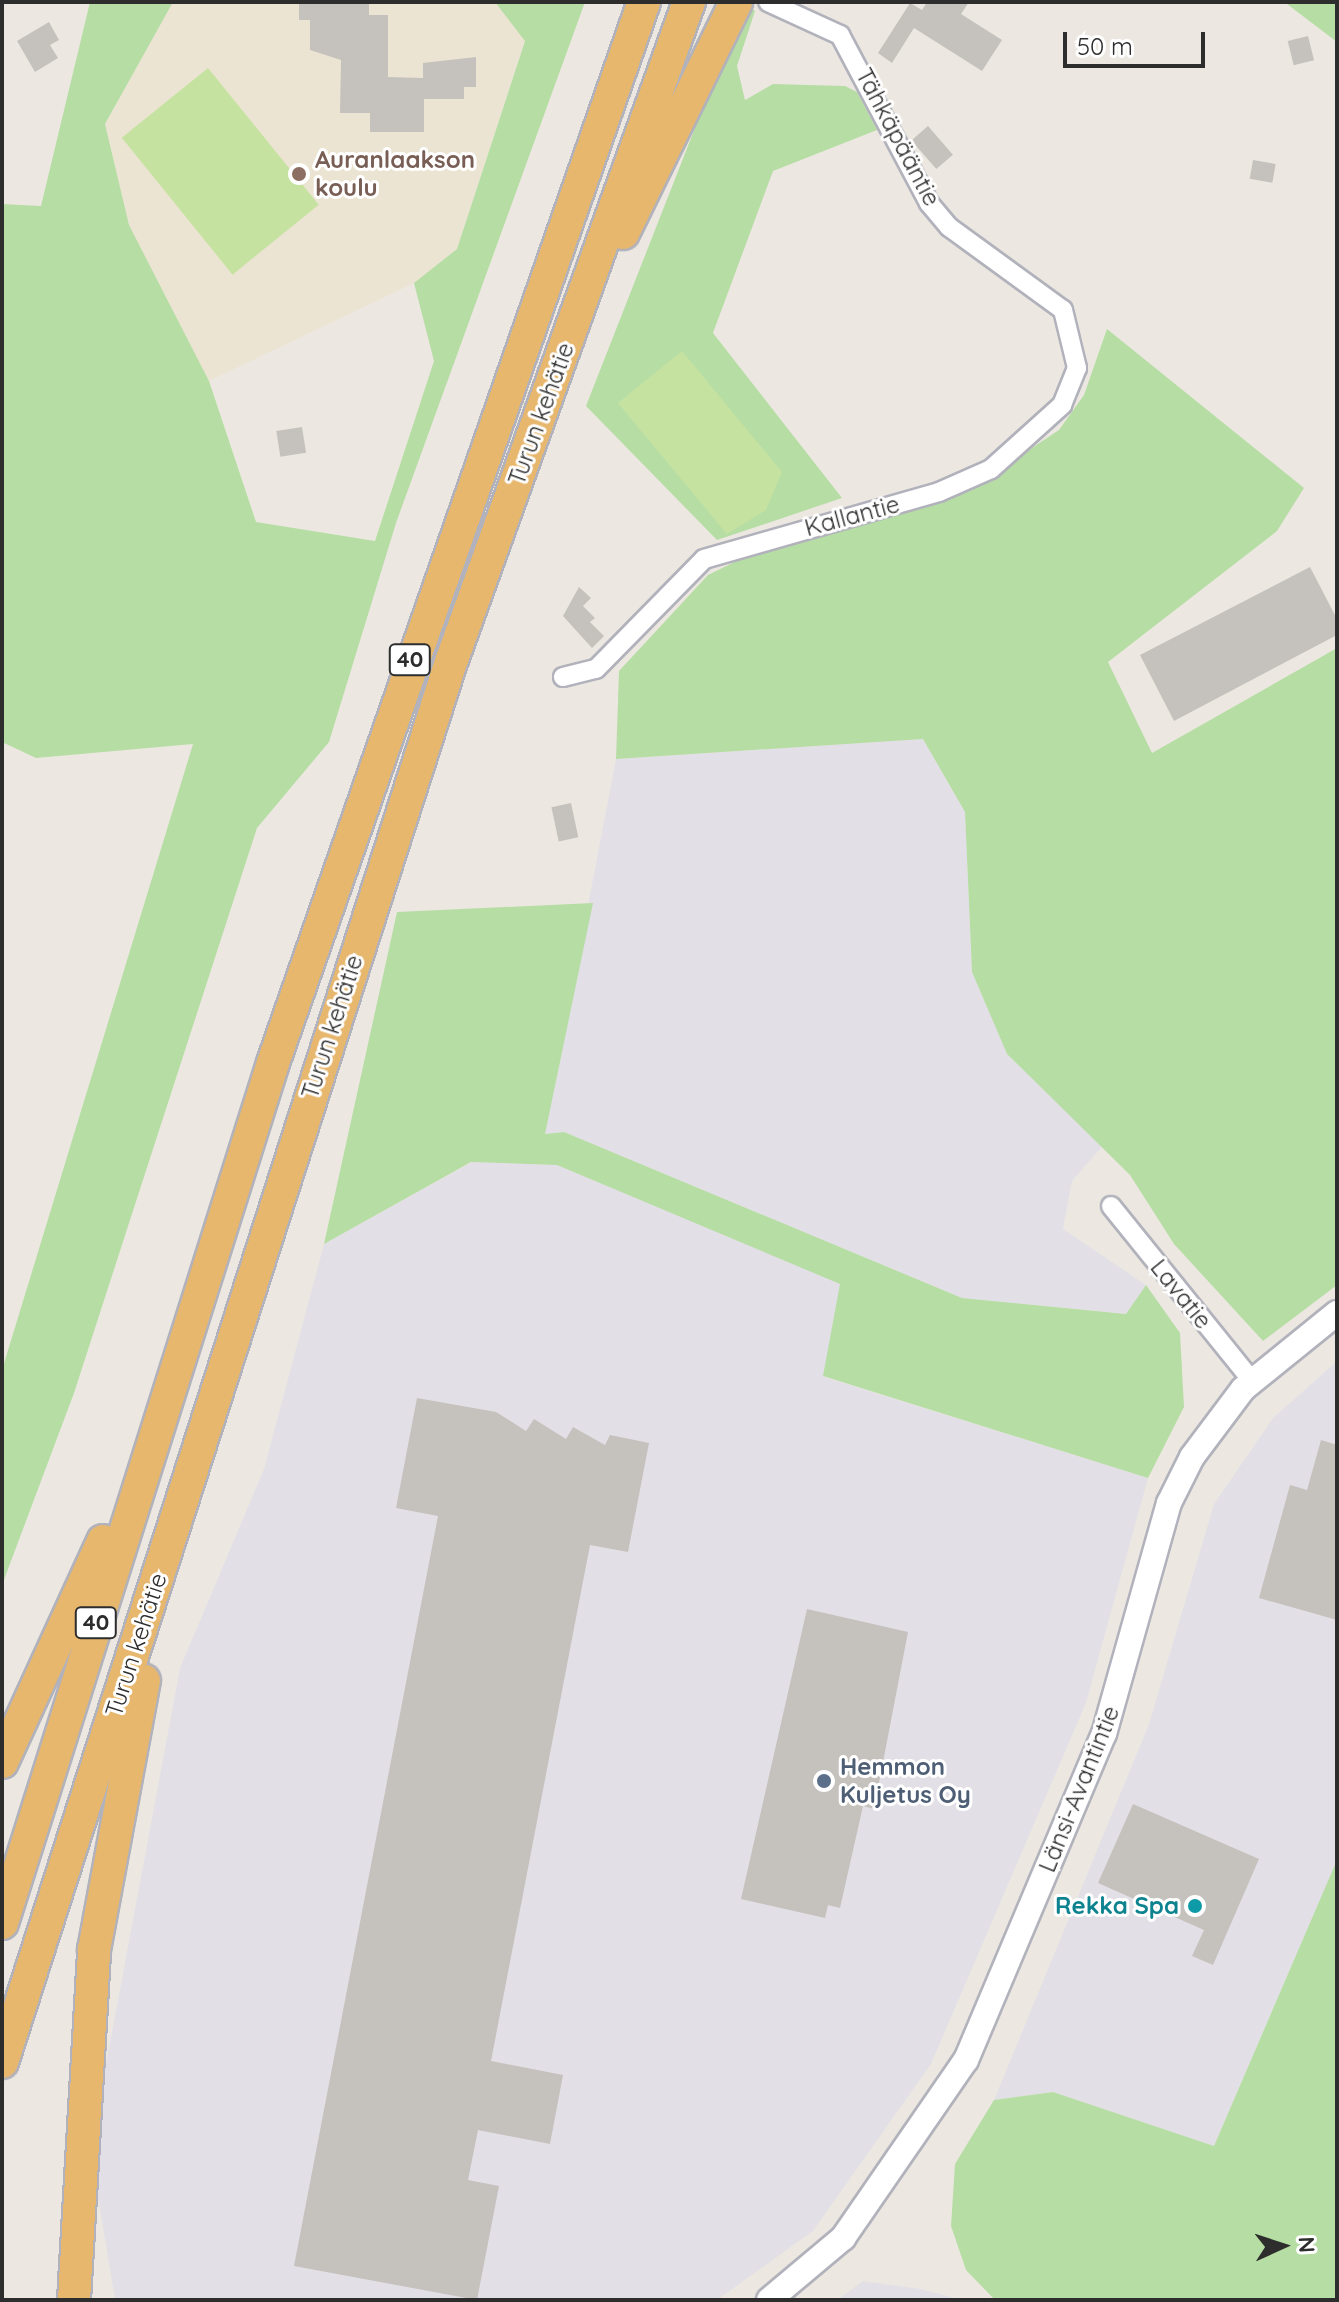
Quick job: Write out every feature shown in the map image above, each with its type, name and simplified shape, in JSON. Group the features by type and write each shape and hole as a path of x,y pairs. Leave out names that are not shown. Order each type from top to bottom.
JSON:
{"highway":[{"name":"Turun kehätie","path":"2,1923 354,824 644,2"},
{"name":"Turun kehätie","path":"2,2062 450,665 689,2"},
{"path":"554,381 736,2"},
{"path":"2,1762 192,1324"},
{"path":"74,2300 94,1950 173,1529"}],"street":[{"name":"Tähkäpääntie","path":"768,2 820,24 855,56 949,227 1063,310"},
{"name":"Kallantie","path":"563,677 596,669 704,559 939,492 991,469 1062,405 1077,368 1063,310"},
{"name":"Lavatie","path":"1111,1206 1252,1381"},
{"name":"Länsi-Avantintie","path":"769,2300 843,2238 954,2082 1104,1734 1169,1503 1205,1435 1252,1381 1337,1313"}],"shaded area":[{"name":"Auranlaakson koulu","path":"173,2 495,2 525,40 457,249 414,283 209,381 129,225 105,124"},
{"path":"923,739 965,812 972,972 1007,1054 1102,1147 1072,1181 1063,1229 1146,1285 1126,1314 962,1298 564,1132 544,1134 616,759"},
{"path":"472,1162 557,1165 841,1284 824,1377 1148,1478 1086,1703 931,2064 813,2231 717,2300 115,2300 95,2180 95,2123 180,1668 264,1469 324,1244"},
{"path":"1337,1361 1337,1860 1214,2146 1053,2092 994,2100 1149,1724 1214,1504 1273,1418"},
{"path":"863,2281 921,2289 962,2300 837,2300"}],"green space":[{"path":"90,2 173,2 105,124 129,225 209,381 256,522 375,541 434,361 414,283 457,249 525,41 495,2 585,2 396,523 329,742 257,828 74,1393 2,1585 2,1370 193,744 36,758 2,742 2,204 41,206"},
{"path":"1291,2 1337,2 1337,42 1287,4"},
{"path":"744,3 755,11 737,66 745,100 773,84 845,86 857,92 877,130 773,171 713,333 842,498 717,540 586,406"},
{"path":"208,68 319,205 232,275 122,138"},
{"path":"1107,329 1304,488 1277,531 1108,662 1152,753 1337,648 1337,1285 1263,1341 1174,1244 1130,1175 1007,1054 972,972 965,812 923,739 616,759 619,671 708,575 755,552 964,493 1059,430 1084,395"},
{"path":"682,351 782,472 766,510 727,534 618,403"},
{"path":"593,903 545,1134 564,1132 962,1298 1126,1314 1146,1285 1180,1333 1184,1407 1148,1478 823,1376 840,1284 557,1165 471,1162 324,1244 397,912"},
{"path":"1337,1860 1337,2300 995,2300 966,2270 951,2226 955,2164 994,2100 1053,2092 1214,2146"}],"building":[{"path":"299,2 369,2 369,15 388,15 388,77 423,78 423,63 476,57 476,87 464,87 464,99 424,99 424,132 370,132 370,113 340,113 341,60 310,50 310,20 299,20"},
{"path":"927,2 969,2 961,14 1002,40 982,71 914,28 892,63 878,53 910,3 922,10"},
{"path":"49,22 59,40 50,45 58,58 35,72 17,41"},
{"path":"1308,36 1314,60 1294,65 1288,41"},
{"path":"928,126 953,155 936,169 911,140"},
{"path":"1253,160 1276,164 1272,183 1250,179"},
{"path":"302,427 306,453 280,457 276,431"},
{"path":"1310,567 1337,619 1337,635 1174,721 1140,655"},
{"path":"579,587 591,598 583,606 595,618 590,622 604,636 592,648 563,616"},
{"path":"571,803 578,837 559,841 551,807"},
{"path":"417,1398 496,1412 526,1431 534,1419 566,1439 573,1427 605,1445 610,1435 649,1443 628,1552 590,1545 491,2061 563,2075 550,2144 478,2130 468,2180 499,2186 477,2300 294,2266 438,1516 396,1508"},
{"path":"1321,1440 1337,1445 1337,1620 1259,1598 1290,1485 1307,1490"},
{"name":"Hemmon Kuljetus Oy","path":"807,1609 908,1632 874,1809 863,1806 840,1908 828,1905 825,1918 741,1899"},
{"name":"Rekka Spa","path":"1133,1804 1259,1859 1213,1965 1192,1956 1204,1930 1098,1883"}],"place":[{"name":"Auranlaakson koulu","path":"299,174"},
{"name":"Hemmon Kuljetus Oy","path":"824,1781"},
{"name":"Rekka Spa","path":"1195,1906"}]}
